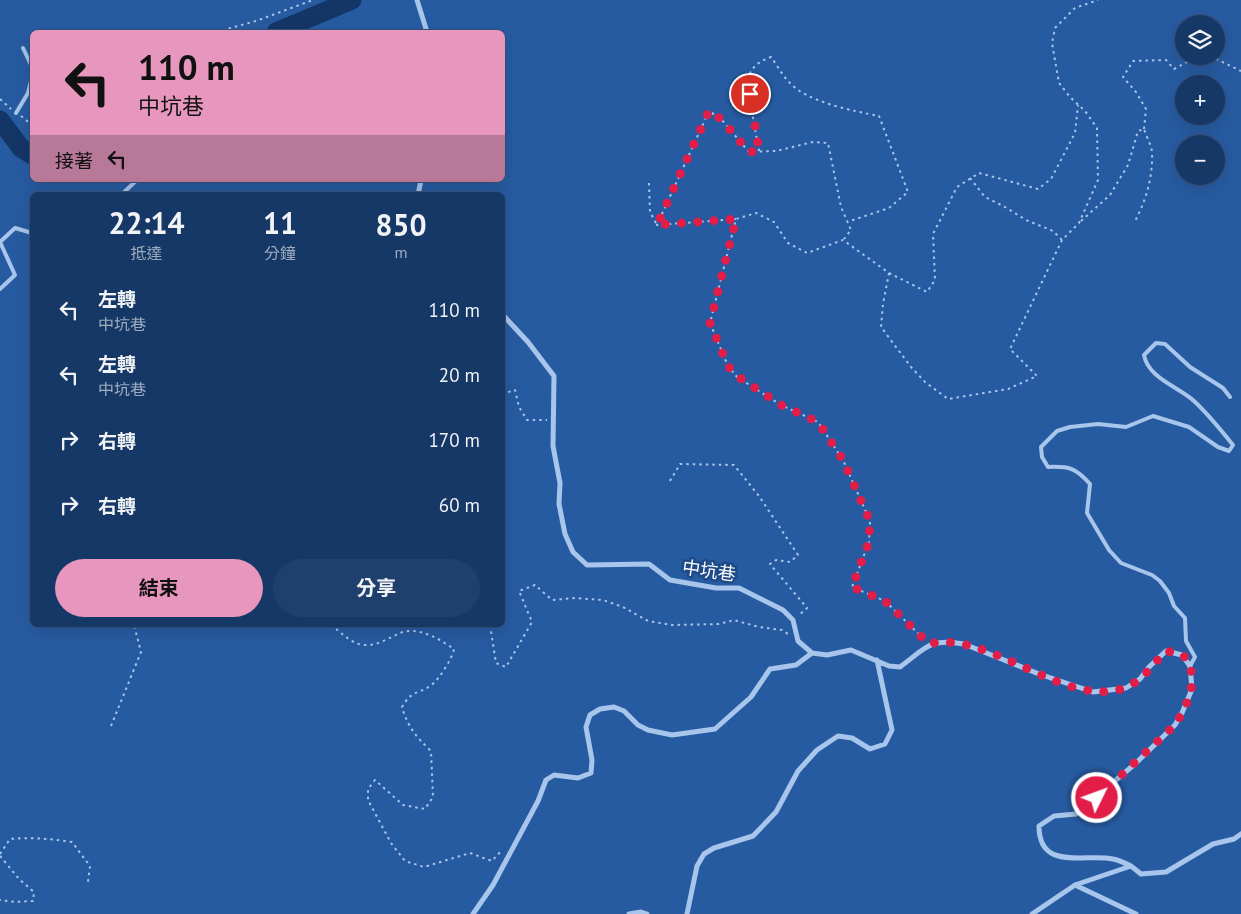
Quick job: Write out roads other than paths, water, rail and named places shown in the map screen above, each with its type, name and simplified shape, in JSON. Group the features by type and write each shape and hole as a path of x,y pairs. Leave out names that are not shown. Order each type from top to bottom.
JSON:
{"street":[{"path":"417,0 426,30"},
{"name":"中坑巷","path":"505,317 528,342 554,376 556,391 553,446 560,482 559,504 565,534 573,552 587,564 649,564 670,580 716,588 739,588 783,610 793,620 798,642 812,652"},
{"path":"473,914 498,877 538,801 546,780 554,775 578,778 591,773 592,760 586,726 590,715 600,709 614,708 624,712 638,725 648,730 672,735 714,729 751,697 770,670 796,665 812,652 827,655 851,650 889,666 900,667 929,644 940,642 964,644 1039,674 1093,692 1126,688 1140,679 1149,667 1166,651 1182,654 1190,666 1192,688 1175,725 1136,763 1076,814 1054,816 1039,826 1039,836 1044,847 1057,855 1070,859 1112,858 1131,866 1141,874 1166,872 1213,844 1234,839 1241,834"},
{"path":"687,914 697,866 704,854 714,848 753,836 776,812 798,770 817,750 838,736 852,738 870,749 885,744 892,730 877,660"},
{"path":"1032,914 1075,885 1131,866"},
{"path":"1075,885 1136,914"},
{"path":"629,914 641,912 647,914"}],"lane":[{"path":"23,48 30,63"},
{"path":"16,113 28,93 30,85"},
{"path":"124,192 135,182"},
{"path":"0,289 14,275 0,242 15,228 30,232"},
{"path":"1190,666 1195,657 1186,641 1185,618 1174,606 1169,593 1152,575 1121,563 1109,550 1087,513 1090,484 1079,471 1064,466 1048,467 1042,457 1040,447 1057,431 1070,427 1098,424 1126,426 1153,416 1189,427 1218,448 1229,451 1233,445 1193,400 1174,389 1145,363 1144,355 1156,343 1165,344 1190,367 1223,388 1230,397"}],"waterway":[{"path":"281,30 352,0"},
{"path":"0,120 21,148 30,154"}]}
